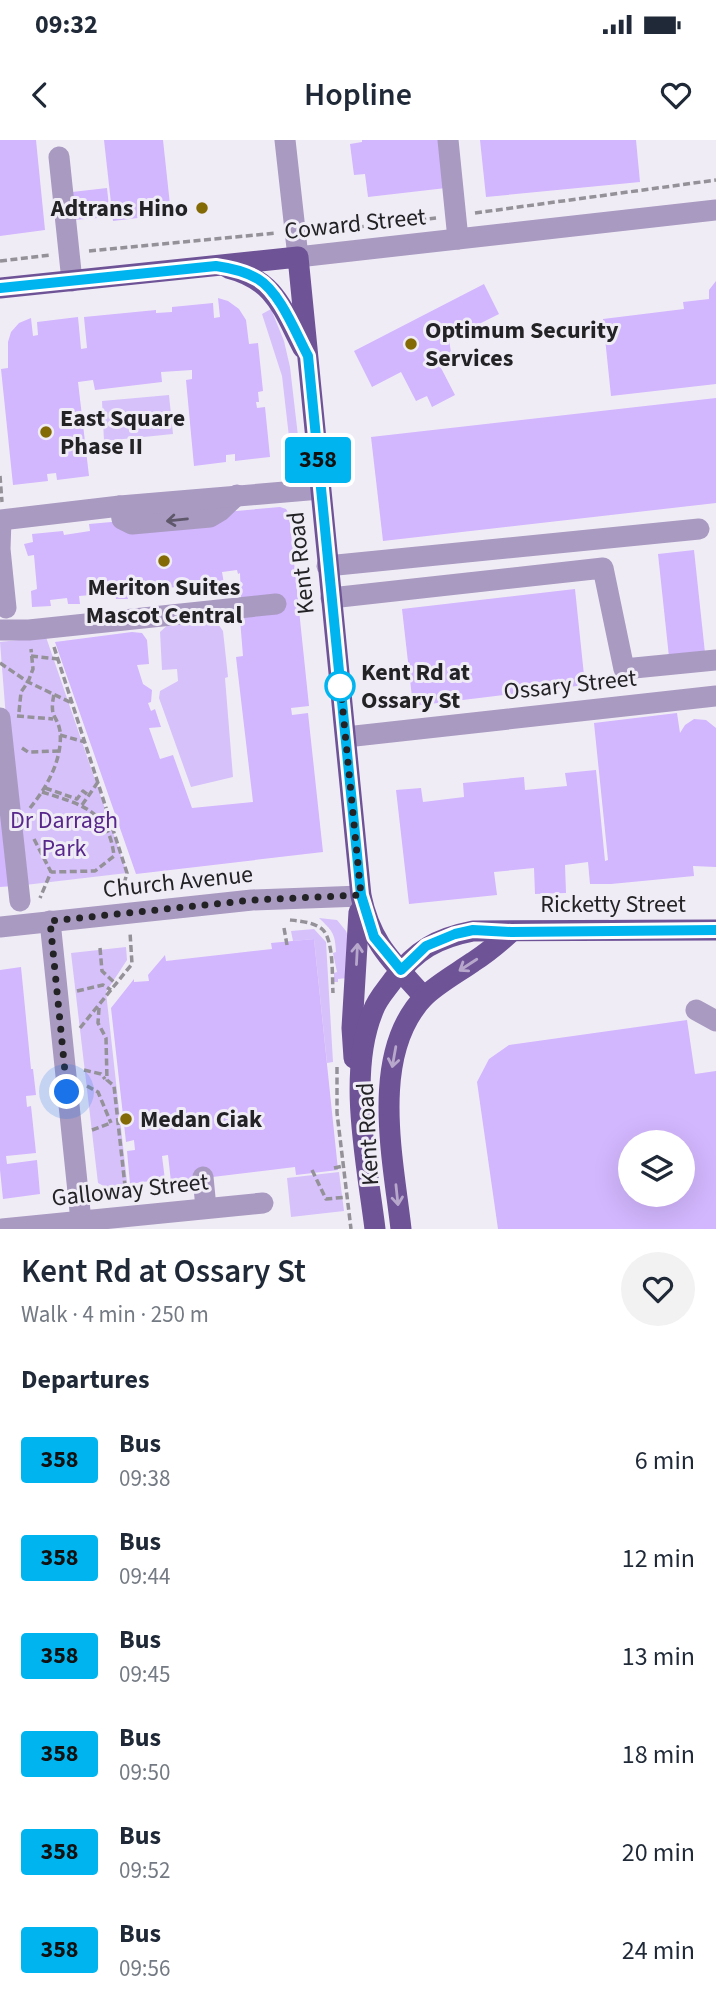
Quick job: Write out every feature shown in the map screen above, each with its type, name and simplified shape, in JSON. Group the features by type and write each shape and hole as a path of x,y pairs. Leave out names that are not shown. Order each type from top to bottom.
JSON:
{"main road":[{"name":"Coward Street","path":"0,288 298,257"},
{"name":"Kent Road","path":"298,257 361,895 374,937 424,997 407,1020 400,1036 391,1074 391,1125 401,1229"},
{"path":"216,266 247,273 261,280 273,293 308,356"},
{"path":"361,895 352,1043 361,1099"},
{"name":"Ricketty Street","path":"401,970 426,946 473,930 716,930"},
{"name":"Ricketty Street","path":"424,997 511,932"},
{"name":"Kent Road","path":"375,1229 361,1099 362,1066 367,1028 375,1006 401,970"}],"street":[{"name":"Kent Road","path":"285,140 298,257"},
{"path":"448,140 458,239"},
{"path":"59,157 72,281"},
{"name":"Coward Street","path":"298,257 716,210"},
{"path":"6,608 0,549 1,520 120,506 320,489"},
{"path":"327,566 699,529"},
{"path":"552,543 556,573"},
{"path":"331,598 603,568 624,669 716,660"},
{"path":"0,630 38,629 276,604"},
{"name":"Ossary Street","path":"345,737 716,696"},
{"path":"10,722 30,900"},
{"name":"Church Avenue","path":"0,927 253,900 361,895"},
{"path":"50,921 81,1221"},
{"path":"696,1010 716,1021"},
{"path":"203,1177 206,1208"},
{"name":"Galloway Street","path":"2,1229 81,1221 168,1221 206,1208 263,1203"}],"path":[{"path":"326,232 716,180"},
{"path":"0,261 264,235"},
{"path":"0,478 0,497"},
{"path":"38,629 31,656 33,669 10,722 21,747 29,752 61,751"},
{"path":"38,629 58,659 114,840 127,873"},
{"path":"31,656 58,659"},
{"path":"0,663 28,682 72,702"},
{"path":"27,812 43,790 61,751 60,727 53,719 51,709 54,694"},
{"path":"10,722 53,719"},
{"path":"60,736 85,741"},
{"path":"82,805 98,782"},
{"path":"43,790 77,799 83,791 89,795"},
{"path":"43,790 82,805 98,815 114,840 114,856 95,871 51,872"},
{"path":"30,832 51,872"},
{"path":"30,900 51,872"},
{"path":"315,925 324,930 329,942 333,998"},
{"path":"284,928 287,945"},
{"path":"76,1034 132,964 131,945"},
{"path":"100,948 102,971 116,984"},
{"path":"71,992 103,985 111,990"},
{"path":"99,1006 98,1023 106,1038 107,1080"},
{"path":"337,1058 337,1113 351,1229"},
{"path":"80,1070 101,1074 114,1086 126,1195"},
{"path":"82,1086 98,1091 111,1123"},
{"path":"97,1128 118,1121"},
{"path":"334,1168 343,1166"},
{"path":"312,1170 326,1199 347,1197"}],"green space":[{"path":"271,309 284,341 290,367 301,462 292,463 282,376 262,314"},
{"path":"169,395 173,434 104,441 102,401"},
{"path":"204,617 216,621 223,631 233,777 191,787 159,698 160,691 178,681 177,669 162,670 160,632 171,622"},
{"name":"Dr Darragh Park","path":"46,637 127,873 25,885 10,769 0,642"},
{"path":"319,918 337,920 348,936 347,978 338,979 338,982 334,982 334,973 337,972 333,953 336,952 334,936"},
{"path":"314,929 326,942 333,1062 327,1063 314,939 293,941 291,931"},
{"path":"126,947 127,960 106,992 128,1191 117,1193 98,1183 71,953"},
{"path":"339,1172 344,1211 291,1217 287,1178"}],"building":[{"path":"0,140 36,140 45,230 0,236"},
{"path":"104,140 163,140 171,214 113,221"},
{"path":"362,140 441,140 446,188 368,197 365,174 354,175 350,144"},
{"path":"480,140 636,140 640,182 486,197"},
{"path":"107,188 110,217 74,220 72,192"},
{"path":"716,281 716,384 611,396 603,319 684,309 683,302 709,299 709,290"},
{"path":"484,284 499,314 449,339 451,353 441,368 455,395 432,407 427,396 416,401 401,372 372,387 354,351"},
{"path":"218,298 239,309 246,320 249,344 258,343 263,391 258,392 259,402 256,402 257,408 265,407 270,457 235,461 235,454 226,455 226,462 194,466 186,380 192,379 192,370 161,372 162,382 95,390 93,380 78,382 89,476 57,480 56,473 47,474 48,481 13,485 1,369 8,368 8,342 11,332 19,323 31,318 33,336 38,335 37,322 78,317 81,349 87,348 84,317 156,310 156,313 172,312 172,307 213,303 214,318 220,317"},
{"path":"716,398 716,503 383,541 371,437"},
{"path":"280,507 286,509 289,514 309,706 291,708 292,715 308,713 323,852 136,874 55,642 142,633 147,640 149,664 137,665 143,684 152,690 151,702 148,703 151,711 155,709 161,727 149,728 160,759 173,755 192,808 253,802 236,657 243,656 240,619 245,618 240,573 238,574 237,570 222,572 224,584 217,582 159,589 159,595 148,598 147,589 127,592 128,599 116,599 115,593 79,596 80,604 68,604 67,598 50,600 51,606 32,607 31,591 37,589 34,555 28,556 24,544 33,542 32,534 63,531 64,535 90,531 89,524"},
{"path":"694,550 705,653 669,657 658,554"},
{"path":"575,589 585,685 413,706 402,609"},
{"path":"677,713 680,733 685,725 694,719 706,720 716,728 716,867 693,866 694,876 590,884 588,862 565,865 566,893 535,894 534,868 494,872 497,895 409,904 396,790 421,788 423,802 464,797 463,783 524,777 525,790 567,786 565,773 596,770 605,861 608,860 594,723"},
{"path":"0,771 14,886 0,887"},
{"path":"314,939 338,1170 296,1175 295,1167 171,1182 168,1155 162,1156 165,1180 150,1185 150,1181 130,1184 127,1151 135,1150 134,1140 126,1142 111,1008 134,979 134,982 149,981 148,975 165,955 166,961 272,949 271,943"},
{"path":"21,967 36,1095 26,1096 27,1107 31,1106 36,1153 6,1156 7,1164 37,1160 40,1194 3,1199 0,1170 0,970"},
{"path":"687,1020 695,1074 716,1071 716,1229 498,1229 477,1082 489,1059 509,1045"}],"bus line":[{"name":"358","path":"0,288 216,266 247,273 261,280 273,293 308,356 361,895 366,919 374,937 380,948 401,970 426,946 473,930 716,930"}],"place":[{"name":"Adtrans Hino","path":"202,208"},
{"name":"Optimum Security Services","path":"411,344"},
{"name":"East Square Phase II","path":"46,432"},
{"name":"Meriton Suites Mascot Central","path":"164,561"},
{"name":"Kent Rd at Ossary St","path":"340,686"},
{"name":"Medan Ciak","path":"126,1119"}],"route":[{"path":"67,1092 50,921 253,900 361,895 340,681 340,686"}]}
